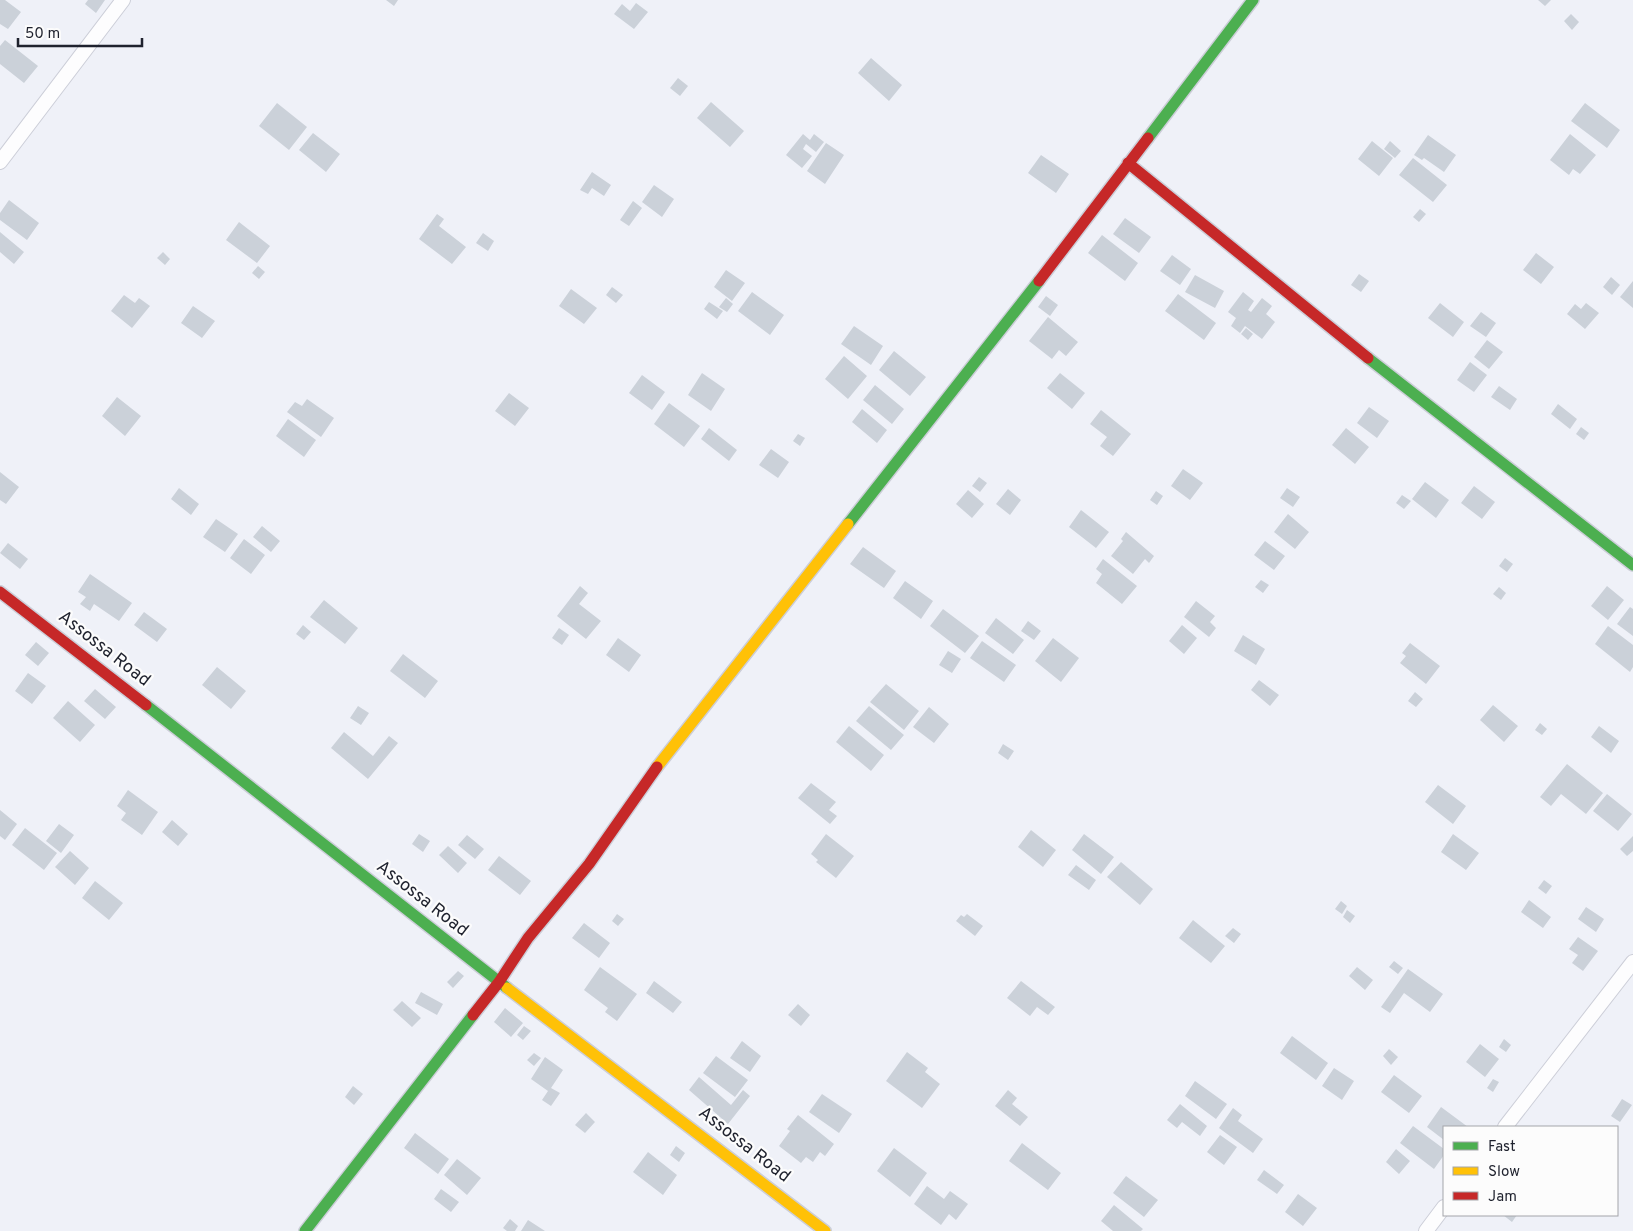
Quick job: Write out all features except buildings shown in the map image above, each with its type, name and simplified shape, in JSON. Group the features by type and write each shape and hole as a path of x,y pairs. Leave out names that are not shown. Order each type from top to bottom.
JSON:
{"street":[{"path":"0,162 123,0"},
{"path":"305,1231 499,982 528,938 589,864 659,764 729,673 972,369 1253,0"},
{"path":"1128,163 1353,346 1633,565"},
{"name":"Assossa Road","path":"0,592 499,982 662,1104 826,1231"},
{"path":"1506,1126 1633,962"},
{"path":"1426,1231 1443,1208"}],"traffic: fast":[{"path":"1148,138 1253,0"},
{"path":"848,524 1039,281"},
{"path":"1368,358 1633,565"},
{"path":"146,705 507,988"},
{"path":"305,1231 473,1015"}],"traffic: slow":[{"path":"657,767 848,524"},
{"path":"507,988 825,1231"}],"traffic: jam":[{"path":"1039,281 1148,138"},
{"path":"1128,163 1368,358"},
{"path":"0,592 146,705"},
{"path":"473,1015 499,982 528,938 589,864 657,767"}]}
